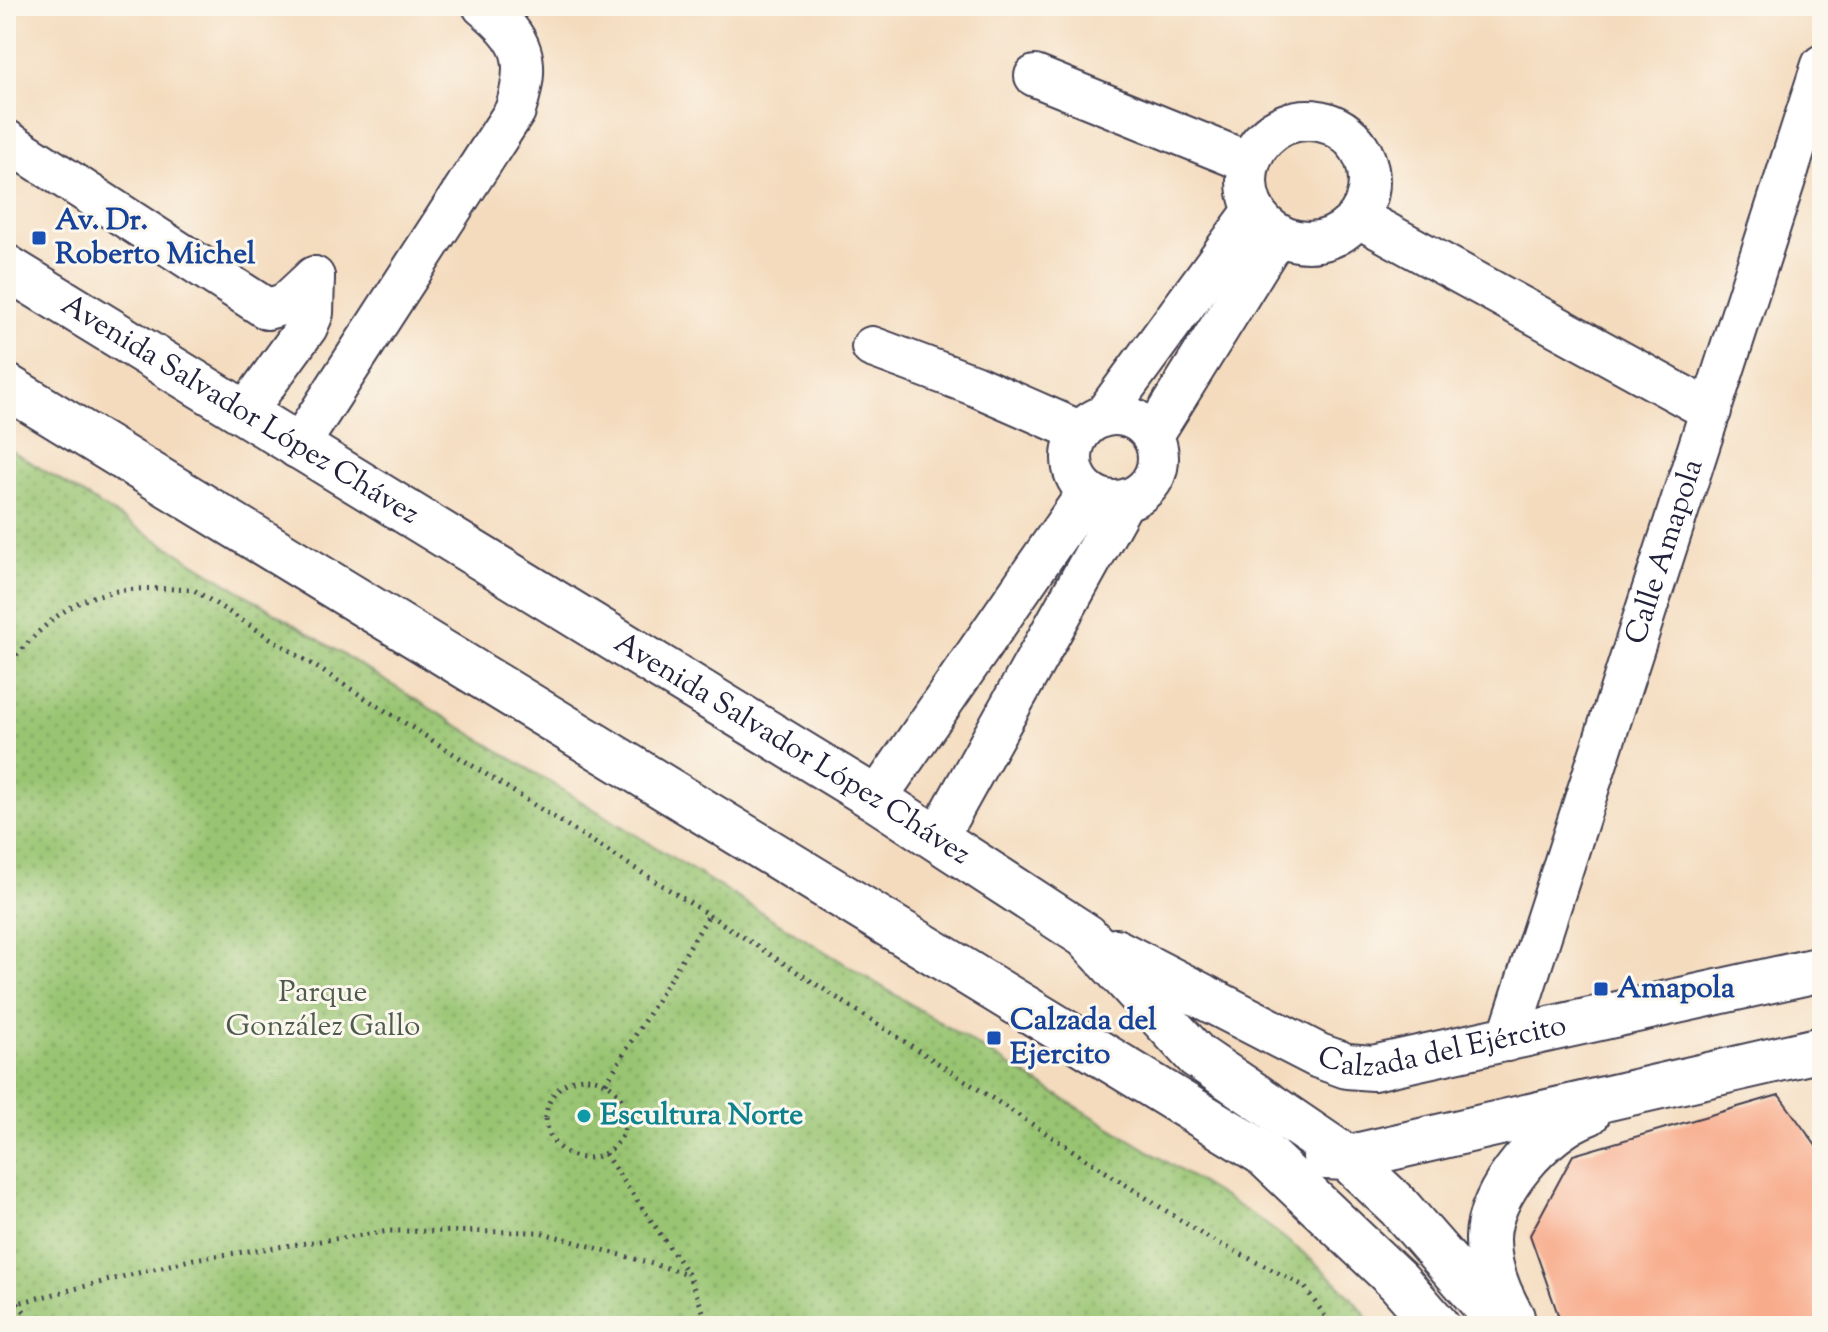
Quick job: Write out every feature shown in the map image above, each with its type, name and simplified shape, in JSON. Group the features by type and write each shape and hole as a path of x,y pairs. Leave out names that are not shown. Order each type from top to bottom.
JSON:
{"main road":[{"name":"Avenida Salvador López Chávez","path":"6,267 297,448 876,799 1086,936 1197,1056 1347,1158 1399,1207 1503,1326"},
{"path":"6,386 1263,1153 1399,1282 1437,1326"},
{"name":"Calzada del Ejército","path":"1086,936 1319,1056 1347,1066 1373,1068 1507,1041 1822,969"},
{"path":"1263,1153 1347,1158 1822,1049"},
{"path":"1517,1326 1490,1267 1487,1236 1515,1170 1539,1144 1577,1117 1687,1079"}],"street":[{"path":"297,448 515,111 524,83 524,53 505,24 483,6"},
{"name":"Calle Amapola","path":"1507,1041 1822,65"},
{"path":"1035,76 1248,162"},
{"path":"1321,120 1348,134 1366,159 1370,189 1359,218 1336,237 1306,244 1265,223 1247,196 1248,162 1264,136 1291,121 1321,120"},
{"path":"6,140 262,307 279,308 314,277 313,313 307,327 244,414"},
{"path":"1359,218 1711,411"},
{"path":"872,347 974,385 1092,423 1123,414 1140,422 1153,435 1159,456 1155,476 1142,492 1106,497 1074,475 1070,452 1092,423 1265,223"},
{"path":"1153,435 1265,223"},
{"path":"876,799 939,707 1106,497"},
{"path":"937,838 992,739 1106,497"},
{"path":"939,707 992,739"}],"path":[{"path":"6,667 39,628 86,596 138,587 194,590 709,915 1205,1236 1304,1286 1332,1326"},
{"path":"606,1083 709,915"},
{"path":"593,1078 606,1083 623,1101 626,1125 615,1147 605,1154 578,1158 565,1152 554,1143 546,1117 548,1103 566,1083 593,1078"},
{"path":"605,1154 688,1274 709,1326"},
{"path":"6,1306 16,1301 194,1259 390,1231 540,1232 688,1274"},
{"path":"6,1274 16,1301 36,1326"}],"green space":[{"name":"Parque González Gallo","path":"6,447 1259,1219 1335,1281 1374,1326 6,1326"}],"building":[{"path":"1779,1095 1822,1154 1822,1326 1562,1326 1530,1235 1573,1155"}],"place":[{"name":"Av. Dr. Roberto Michel","path":"39,238"},
{"name":"Amapola","path":"1601,989"},
{"name":"Calzada del Ejercito","path":"994,1038"},
{"name":"Escultura Norte","path":"584,1116"}]}
